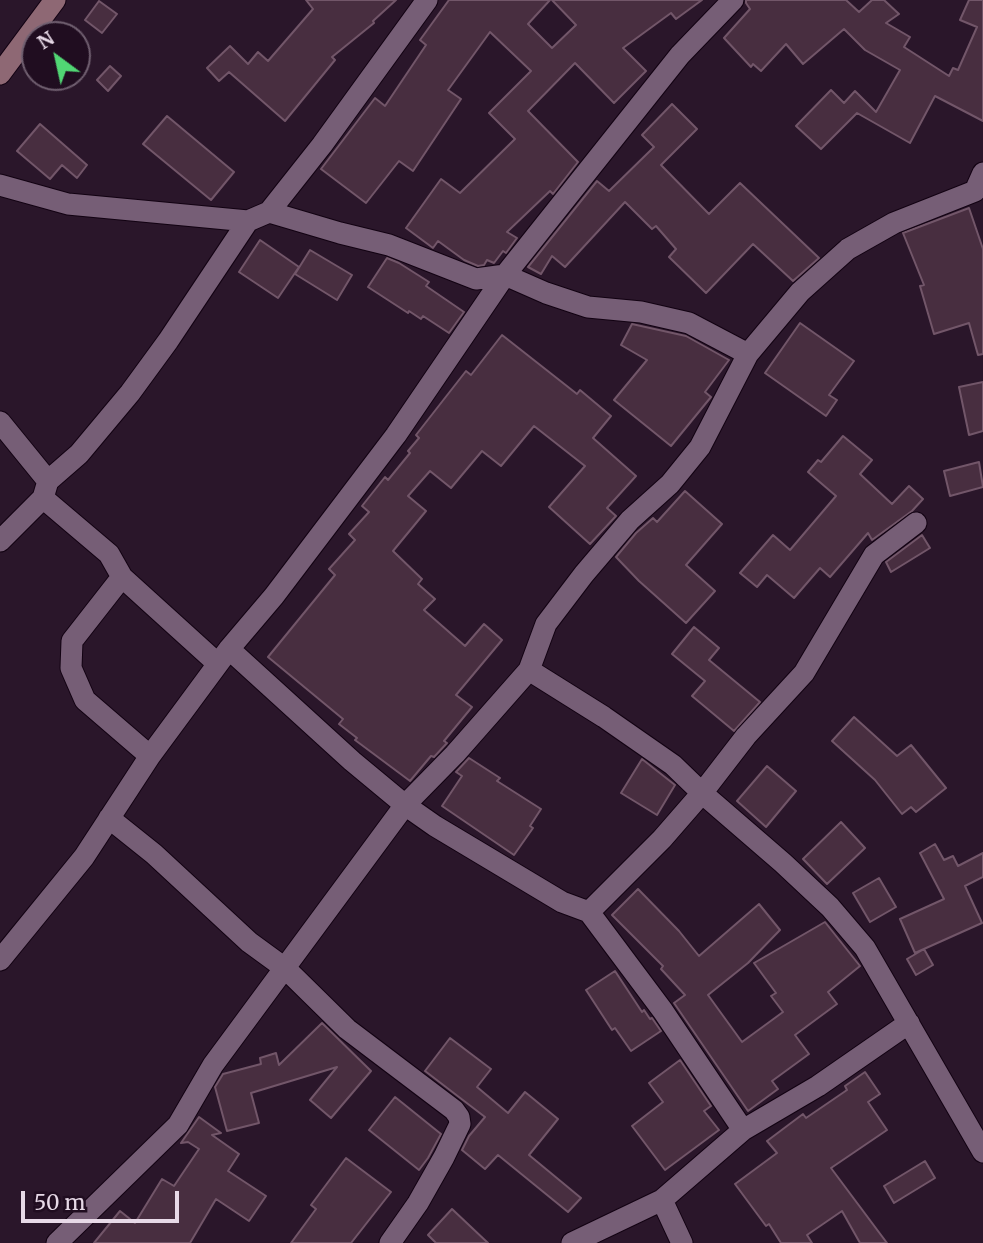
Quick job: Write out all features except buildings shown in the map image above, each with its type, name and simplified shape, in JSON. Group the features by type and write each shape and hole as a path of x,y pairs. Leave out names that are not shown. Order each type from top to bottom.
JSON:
{"main road":[{"path":"0,74 54,0"}],"street":[{"path":"0,185 68,204 248,221 269,212 315,155 427,0"},
{"path":"0,961 83,857 150,756 224,657 397,435 505,275 680,55 733,0"},
{"path":"57,1243 118,1187 178,1125 213,1065 405,805 455,754 529,670 546,624 576,584 630,520 670,484 700,447 748,354 800,292 848,249 894,223 980,190"},
{"path":"269,212 389,244 476,279 505,275 588,307 641,312 689,323 748,354"},
{"path":"0,541 130,393 248,221"},
{"path":"0,422 46,490 109,554 122,577 405,805 562,902 589,912 663,1012 743,1130"},
{"path":"589,912 662,839 746,736 804,673 874,555 916,523"},
{"path":"122,577 72,641 71,668 85,700 150,756"},
{"path":"529,670 673,765 830,907 865,948 983,1152"},
{"path":"109,818 154,854 248,942 286,969 347,1029 454,1110 459,1117 460,1124 444,1157 392,1242"},
{"path":"572,1243 662,1200 743,1130 818,1086 909,1023"},
{"path":"662,1200 682,1243"}]}
